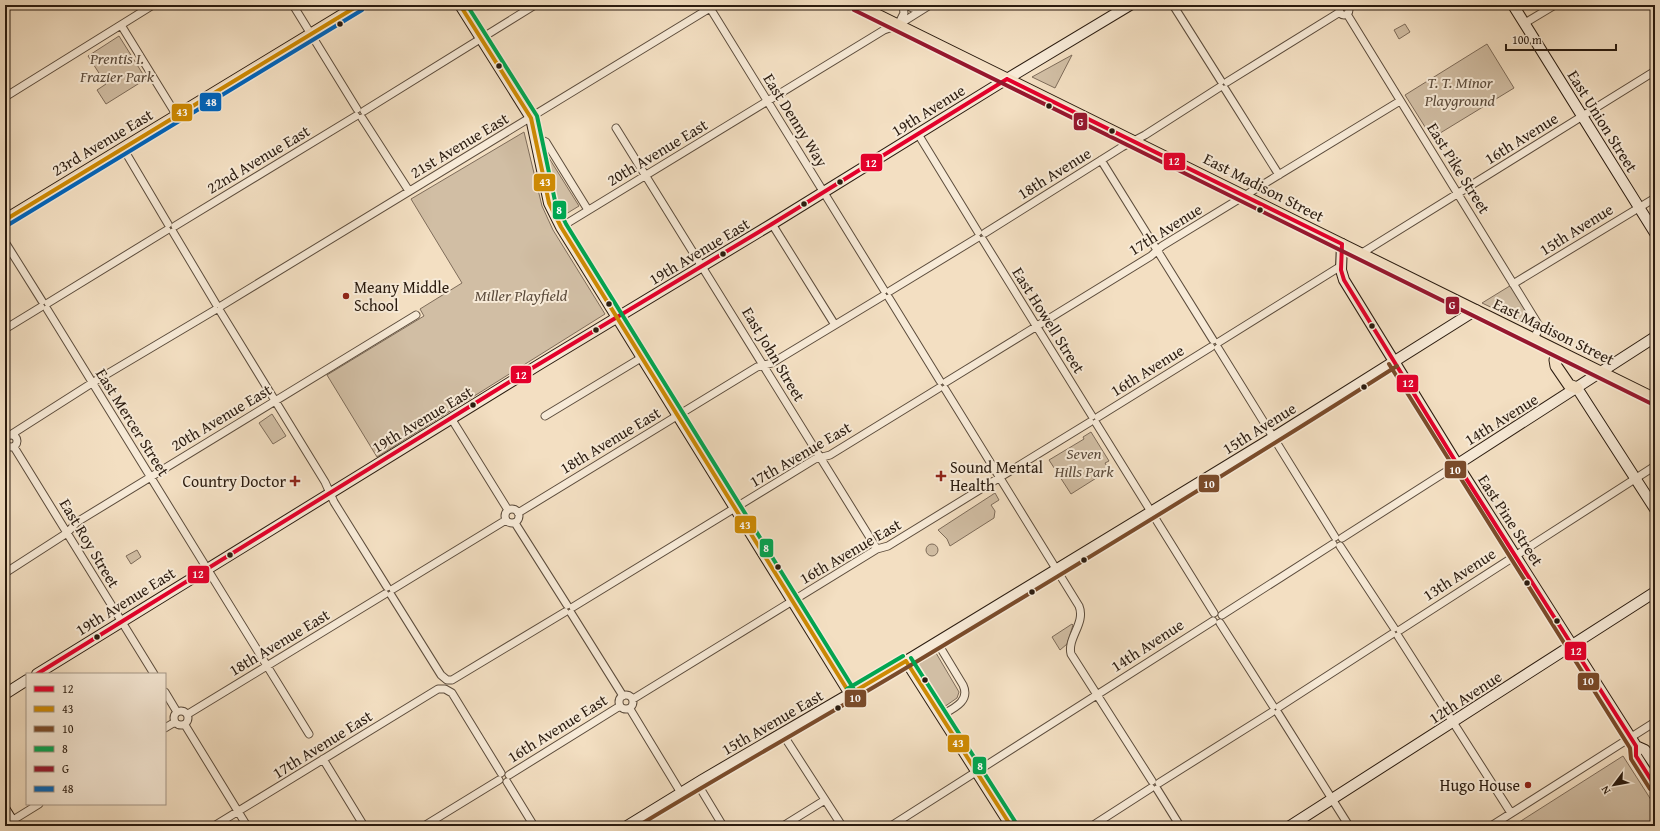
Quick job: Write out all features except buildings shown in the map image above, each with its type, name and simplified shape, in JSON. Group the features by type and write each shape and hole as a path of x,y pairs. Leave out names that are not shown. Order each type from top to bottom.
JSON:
{"main road":[{"name":"23rd Avenue East","path":"5,220 359,5"},
{"name":"East Madison Street","path":"858,5 1655,398"},
{"path":"1560,352 1555,360 1556,366 1568,385 1577,388"}],"street":[{"path":"5,97 153,5"},
{"path":"294,5 409,191"},
{"path":"460,5 531,118 549,203 561,227 850,694"},
{"name":"22nd Avenue East","path":"5,330 535,5"},
{"path":"898,24 907,5"},
{"path":"907,5 912,8 928,6"},
{"path":"907,5 911,13 909,17"},
{"name":"19th Avenue","path":"824,192 1130,5"},
{"path":"1173,5 1279,175"},
{"name":"East Union Street","path":"1513,5 1655,233"},
{"path":"1525,23 1555,5"},
{"name":"East Denny Way","path":"710,6 767,101 1079,606 1081,618 1070,646 1070,652 1180,826"},
{"name":"21st Avenue East","path":"8,434 531,118 710,6"},
{"name":"20th Avenue East","path":"561,227 884,30 898,24 928,6"},
{"name":"18th Avenue","path":"886,294 1101,160 1145,135 1345,8"},
{"name":"East Pike Street","path":"1345,8 1400,101 1538,324 1538,330 1534,339"},
{"path":"122,25 177,116"},
{"name":"16th Avenue","path":"1362,254 1655,71"},
{"name":"17th Avenue","path":"942,385 1151,256 1157,250 1400,101"},
{"name":"East John Street","path":"616,128 703,266 877,549"},
{"name":"East Howell Street","path":"918,134 1214,617"},
{"path":"535,137 546,142 588,210"},
{"path":"123,148 218,308 276,400 330,492 334,502 389,591"},
{"path":"1101,160 1338,541 1511,813"},
{"name":"19th Avenue East","path":"39,673 330,492 824,192"},
{"name":"15th Avenue","path":"1513,284 1655,198"},
{"path":"772,224 835,325"},
{"name":"East Mercer Street","path":"5,242 309,734"},
{"name":"East Pine Street","path":"1342,244 1341,266 1344,280 1633,742 1636,756 1655,786"},
{"name":"16th Avenue","path":"999,477 1341,266"},
{"name":"18th Avenue East","path":"518,512 757,367 772,363 886,294"},
{"name":"15th Avenue","path":"1056,569 1274,437 1476,310"},
{"name":"20th Avenue East","path":"5,573 67,533 77,522 416,316"},
{"name":"14th Avenue","path":"1222,615 1655,337"},
{"path":"545,416 641,358"},
{"name":"17th Avenue East","path":"389,591 441,675 447,680 452,680 815,459 830,455 942,385"},
{"path":"1577,388 1655,509"},
{"path":"451,418 508,510"},
{"path":"8,434 16,440 9,447"},
{"name":"East Roy Street","path":"9,447 67,533 153,673"},
{"name":"13th Avenue","path":"1092,826 1396,632 1515,554 1655,466"},
{"name":"16th Avenue East","path":"633,699 877,549 888,546 999,477"},
{"path":"508,510 512,509 518,512 519,517 515,523"},
{"path":"508,510 505,514 506,520 511,523 515,523 623,696"},
{"name":"18th Avenue East","path":"188,714 506,520"},
{"name":"15th Avenue East","path":"627,826 697,783 906,661 1056,569"},
{"name":"12th Avenue","path":"1290,826 1655,592"},
{"path":"1220,623 1223,620 1222,615 1218,612 1214,617 1215,623 1220,623 1349,826"},
{"name":"14th Avenue","path":"891,826 1097,695 1214,617"},
{"path":"937,642 963,685 965,692 962,702 940,716"},
{"path":"906,661 1011,826"},
{"path":"5,694 26,681"},
{"name":"17th Avenue East","path":"214,826 438,689 445,689 452,694 504,777"},
{"path":"166,694 177,712"},
{"path":"628,695 633,699 633,705 630,709 625,709 620,706 619,701 623,696 628,695"},
{"name":"16th Avenue East","path":"424,826 620,706"},
{"path":"630,709 681,793"},
{"path":"177,712 183,711 188,714 188,720 185,725"},
{"path":"175,722 174,715 177,712"},
{"path":"175,722 180,725 185,725"},
{"path":"166,727 175,722"},
{"path":"1491,826 1633,742 1655,722"},
{"path":"185,725 247,826"},
{"path":"782,733 842,826"},
{"name":"East Pine Street","path":"1633,742 1645,750 1655,765"},
{"path":"323,759 364,826"},
{"path":"504,777 534,826"},
{"path":"697,783 723,826"},
{"path":"783,826 825,800"},
{"path":"5,810 10,824 38,805"}],"green space":[{"path":"1405,24 1410,32 1399,39 1394,30"},
{"name":"Prentis I. Frazier Park","path":"119,36 146,79 106,104 97,90 106,84 88,56"},
{"name":"T. T. Minor Playground","path":"1487,44 1514,88 1432,138 1405,95"},
{"path":"1072,55 1055,88 1032,77"},
{"name":"Miller Playfield","path":"524,132 542,206 553,230 605,314 377,457 327,375 424,316 420,309 462,283 411,199"},
{"path":"544,150 579,206 561,217"},
{"path":"1513,284 1543,332 1482,303"},
{"path":"272,414 286,436 273,444 259,423"},
{"name":"Seven Hills Park","path":"1091,432 1109,461 1105,463 1109,470 1071,494 1049,460 1084,439 1083,437"},
{"path":"995,493 999,500 991,505 995,511 994,518 950,546 947,539 938,530"},
{"path":"932,544 936,546 938,550 936,554 932,556 928,554 926,550 928,546"},
{"path":"137,550 141,557 131,564 126,556"},
{"path":"1072,624 1073,625 1067,644 1060,650 1052,637"},
{"path":"936,653 959,692 957,698 944,707 917,665"},
{"path":"1623,756 1655,806 1655,826 1513,826"}],"transit line":[{"name":"43","path":"5,220 359,5"},
{"name":"43","path":"460,5 531,118 549,203 561,227 850,694"},
{"name":"8","path":"467,5 537,116 555,201 566,224 855,691"},
{"name":"48","path":"8,225 362,10"},
{"name":"G","path":"854,10 1652,404"},
{"name":"12","path":"1007,79 1342,244"},
{"name":"12","path":"39,673 524,373 772,224 1007,79"},
{"name":"12","path":"1342,244 1341,270 1344,280 1462,472 1636,746 1636,756 1655,786"},
{"name":"10","path":"1389,364 1630,748 1631,759 1650,789"},
{"name":"10","path":"638,826 1033,591 1216,480 1397,366"},
{"name":"8","path":"847,689 903,656"},
{"name":"8","path":"911,658 1016,823"},
{"name":"43","path":"906,661 1011,826"},
{"name":"43","path":"850,694 906,661"}],"place":[{"name":"Meany Middle School","path":"346,296"},
{"name":"Sound Mental Health","path":"941,476"},
{"name":"Country Doctor","path":"295,481"},
{"name":"Hugo House","path":"1528,785"}]}
